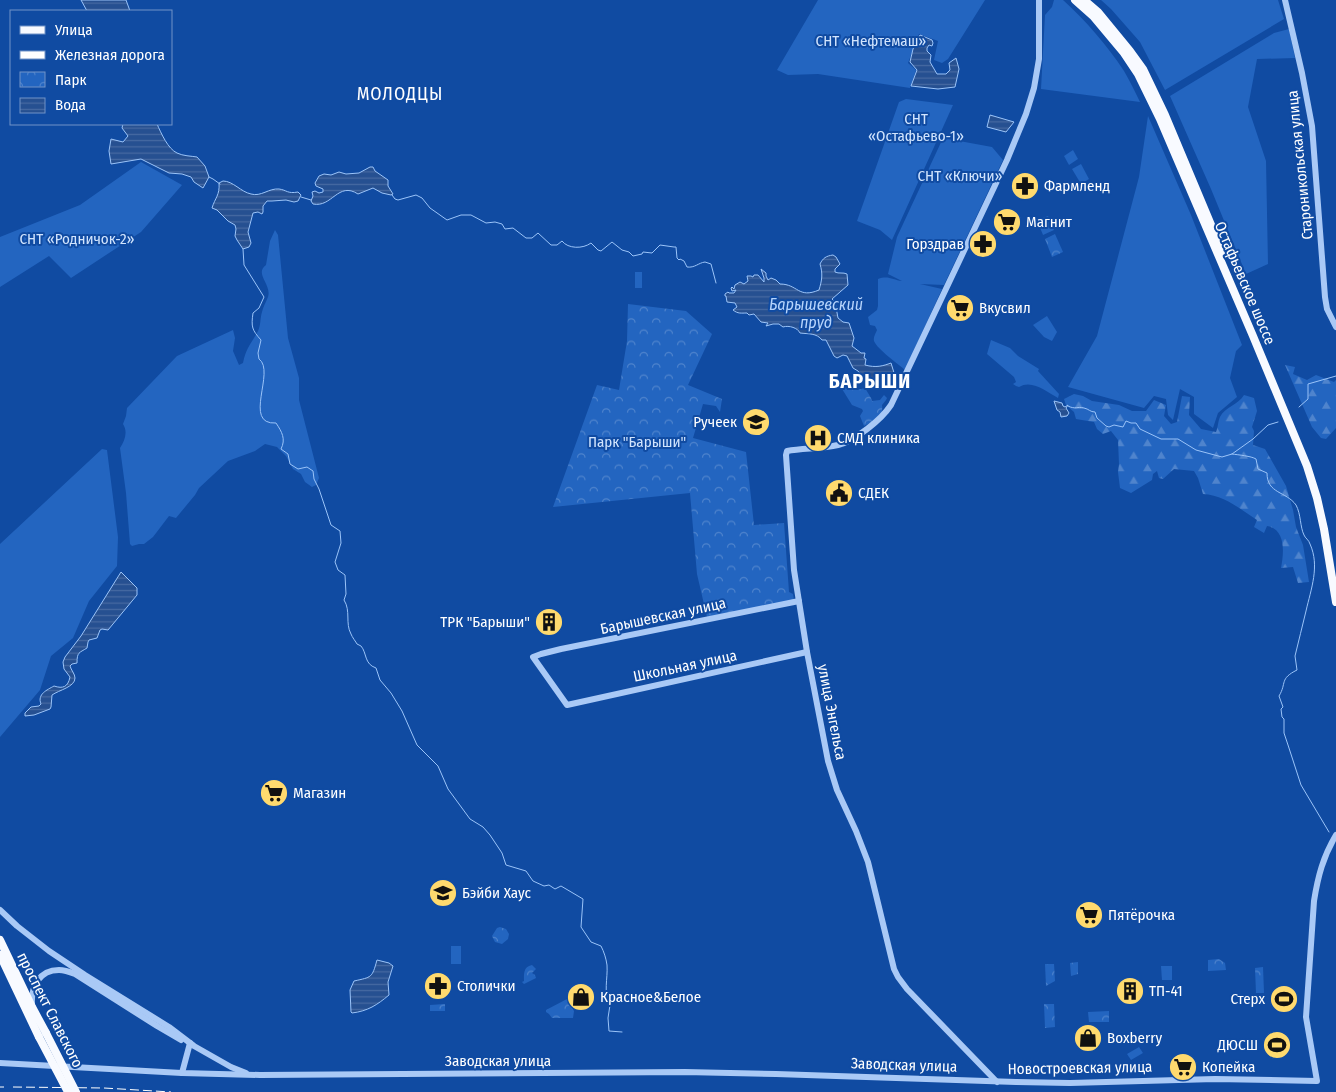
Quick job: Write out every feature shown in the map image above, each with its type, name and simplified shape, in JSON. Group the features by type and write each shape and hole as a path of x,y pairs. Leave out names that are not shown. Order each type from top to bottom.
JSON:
{"main road":[{"name":"Остафьевское шоссе","path":"1075,0 1093,16 1124,53 1138,74 1164,128 1307,466 1324,529 1336,602"},
{"name":"Остафьевское шоссе","path":"1084,0 1098,12 1130,51 1148,78 1312,465 1322,496 1336,575"},
{"name":"проспект Славского","path":"0,940 32,1007 68,1092"},
{"name":"проспект Славского","path":"0,955 76,1092"}],"street":[{"name":"улица Энгельса","path":"894,969 868,862 832,777 828,761 798,601 786,454 787,451 842,444 886,414 1008,158 1029,107 1038,59 1039,0"},
{"name":"Староникольская улица","path":"1285,0 1311,120 1325,297 1336,327"},
{"name":"Барышевская улица","path":"568,705 533,657 554,651 798,601"},
{"name":"Школьная улица","path":"568,705 808,652"},
{"name":"Новостроевская улица","path":"894,969 907,989 997,1082 1070,1083 1215,1079 1317,1081 1306,1017 1312,920 1320,869 1336,835"},
{"path":"0,910 49,950 85,975 169,1027 190,1043 237,1070 260,1075"},
{"path":"0,961 7,969"},
{"path":"32,1007 32,992 38,979 53,970 65,970 75,974 178,1039 190,1043"},
{"path":"182,1073 190,1043"},
{"name":"Заводская улица","path":"0,1063 182,1073 260,1075 716,1072 997,1082"}],"green space":[{"name":"СНТ «Нефтемаш»","path":"818,0 985,0 948,59 942,63 934,60 938,41 919,34 908,63 916,70 910,88 818,74 788,75 777,70"},
{"path":"1054,0 1063,0 1096,34 1124,71 1140,102 1041,89 1045,15 1052,7"},
{"path":"1101,0 1278,0 1284,19 1165,90 1140,42"},
{"path":"1289,29 1295,58 1257,59 1248,107 1266,161 1268,264 1246,274 1170,96 1274,33"},
{"name":"СНТ «Остафьево-1»","path":"906,99 953,105 892,240 880,230 857,221 899,102"},
{"path":"1148,116 1191,215 1242,345 1236,351 1230,378 1237,397 1218,413 1213,428 1194,414 1194,397 1180,389 1173,420 1168,415 1166,399 1154,396 1144,408 1068,387 1097,336 1139,177"},
{"name":"СНТ «Ключи»","path":"943,138 992,147 1003,160 944,285 920,284 942,289 905,370 876,344 874,338 877,330 875,326 870,325 868,317 877,310 878,279 888,278 902,281 888,274 897,237"},
{"path":"1073,150 1078,159 1069,165 1064,156"},
{"name":"СНТ «Родничок-2»","path":"141,162 182,185 141,232 71,278 49,256 0,287 0,237 80,205"},
{"path":"1081,164 1089,179 1081,184 1072,169"},
{"path":"1048,216 1054,230 1043,235 1037,220"},
{"path":"275,230 278,235 288,338 299,378 299,400 319,478 316,485 312,487 305,482 301,474 293,469 286,456 277,447 265,444 255,451 228,461 199,488 176,518 169,516 153,537 144,544 132,546 130,544 120,448 125,436 123,424 127,408 177,356 233,330 235,338 233,351 239,365 243,363 247,350 259,329 262,310 268,297 269,292 262,272 266,265 270,241"},
{"path":"1055,234 1063,252 1052,257 1045,239"},
{"path":"635,272 642,272 642,288 635,288"},
{"name":"Парк \"Барыши\"","path":"628,304 686,311 712,334 688,385 722,399 720,412 716,406 703,404 693,438 746,452 754,525 784,523 789,592 793,594 794,600 707,617 697,574 690,493 553,507 597,385 619,390 627,341"},
{"path":"1047,316 1057,332 1052,341 1044,337 1033,325"},
{"path":"991,340 1010,348 1018,356 1039,369 1038,371 1059,394 1058,398 1034,385 1029,384 1019,387 1013,384 1016,382 1014,377 987,354"},
{"path":"1285,365 1295,367 1293,374 1307,380 1316,375 1334,382 1336,380 1336,428 1326,439 1321,438 1312,427"},
{"path":"845,373 857,390 865,388 872,401 880,400 884,395 887,398 882,405 880,416 864,426 860,416 863,411 862,409 852,405 839,384"},
{"path":"1074,394 1092,401 1119,405 1132,411 1146,411 1154,400 1166,405 1164,416 1171,424 1177,422 1182,396 1190,397 1189,415 1201,429 1216,432 1220,417 1225,411 1244,395 1254,398 1257,411 1252,427 1254,431 1253,445 1265,449 1286,486 1296,527 1303,545 1309,582 1298,583 1293,567 1281,568 1283,549 1278,532 1267,526 1264,533 1254,527 1257,520 1238,507 1218,497 1203,494 1194,471 1174,469 1163,479 1159,478 1157,471 1153,474 1152,480 1131,493 1120,488 1118,440 1111,431 1103,434 1097,429 1094,422 1076,419 1074,412 1066,405 1064,399"},
{"path":"102,449 107,450 118,537 117,566 89,601 73,638 51,656 40,690 0,737 0,544"},
{"path":"497,928 506,929 509,934 508,939 502,944 495,942 492,936"},
{"path":"451,946 461,946 461,964 451,964"},
{"path":"1219,959 1225,963 1226,970 1208,971 1208,960"},
{"path":"1078,962 1078,974 1071,976 1070,963"},
{"path":"1045,964 1054,964 1055,981 1046,986"},
{"path":"532,965 536,969 532,973 536,978 524,984 522,982 524,981 525,971 527,967"},
{"path":"1161,966 1172,966 1172,980 1162,980"},
{"path":"1263,967 1264,993 1256,993 1255,968"},
{"path":"567,999 574,1011 573,1018 552,1018 546,1012 546,1010"},
{"path":"445,1004 445,1011 430,1011 430,1005"},
{"path":"1044,1004 1054,1004 1055,1027 1045,1028"},
{"path":"1109,1011 1109,1022 1089,1022 1088,1012"},
{"path":"1139,1047 1143,1053 1131,1060 1127,1054"}],"water":[{"path":"81,0 126,0 130,10 86,10"},
{"path":"920,35 932,40 932,46 929,45 927,51 931,55 930,62 937,74 946,74 950,70 949,63 956,58 959,69 955,87 938,89 911,86 917,70 910,62 913,49"},
{"path":"990,115 1014,122 1006,132 987,127"},
{"path":"123,125 158,125 165,140 174,151 182,155 197,157 205,166 209,177 203,188 194,182 191,177 169,173 141,159 111,164 109,151 111,139 123,142 128,136 122,128"},
{"path":"373,167 375,171 388,180 388,186 393,194 382,193 373,188 358,194 345,191 320,204 313,204 311,201 312,192 323,192 323,189 316,186 315,183 319,176 339,172 346,174 359,173"},
{"path":"227,181 255,195 279,189 298,192 301,195 298,201 294,202 286,200 267,201 263,206 262,214 258,212 253,213 248,232 251,243 249,247 243,249 235,236 235,225 212,208 218,194 219,183"},
{"name":"Барышевский пруд","path":"833,255 840,264 835,269 835,272 847,274 848,285 832,299 835,302 838,318 843,322 849,323 854,338 852,346 861,353 865,353 865,365 879,366 891,363 895,376 889,376 877,382 868,381 853,368 847,356 843,355 837,358 834,356 826,340 822,340 815,335 800,333 793,327 783,327 779,324 766,326 768,323 761,322 754,314 749,315 736,312 733,310 737,307 735,303 727,302 725,294 728,292 734,293 736,290 732,291 731,288 734,289 735,285 740,282 744,284 748,281 747,276 753,277 758,275 764,282 761,269 766,273 768,280 771,278 780,284 791,286 807,293 819,290 822,277 820,264 822,260"},
{"path":"1054,401 1062,403 1065,407 1068,405 1066,408 1069,413 1067,416 1061,417"},
{"path":"121,572 137,588 137,595 108,630 100,630 97,638 89,640 87,648 78,655 77,663 70,666 75,676 74,681 70,686 52,695 50,709 25,716 25,713 31,707 41,704 40,698 46,691 54,686 65,686 68,683 70,677 64,669 63,662 65,657 81,636"},
{"path":"377,960 393,966 388,982 389,995 372,1007 352,1013 350,990 354,981 370,976"}],"waterway":[{"path":"209,177 220,184"},
{"path":"392,195 398,200 416,195 447,220 461,215 471,215 486,223 495,222 502,224 505,229 513,228 526,238 532,238 538,233 551,245 557,245 562,241 572,247 580,247 591,243 601,251 612,242 633,256 643,252 652,253 660,245 676,247 677,258 684,261 687,267 705,262 711,264 716,283"},
{"path":"301,197 311,200"},
{"path":"243,249 244,265 264,297 259,308 253,313 252,322 254,331 261,340 258,353 263,365 264,374 260,407 261,416 266,421 276,423 280,429 283,436 281,449 288,454 290,464 298,469 307,467 313,471 314,479 331,525 340,531 341,543 335,562 338,570 345,575 346,594 344,600 347,608 349,630 357,644 363,649 369,664 376,668 380,680 402,711 417,745 438,766 448,789 470,819 483,827 490,835 502,853 506,865 526,871 533,881 544,886 549,885 555,889 561,886 583,899 581,927 591,942 601,946 607,962 606,990 610,1005 609,1031 622,1032"},
{"path":"1299,407 1308,399 1308,384 1336,376"},
{"path":"1068,406 1073,408 1080,407 1095,412 1097,418 1109,427 1114,425 1123,427 1126,421 1136,423 1140,429 1161,439 1178,439 1196,450 1222,457 1232,454 1268,425 1278,422"},
{"path":"1232,454 1256,459 1258,469 1267,473 1270,485 1292,500 1299,512 1303,532 1313,552 1314,578 1295,656 1297,670 1288,676 1279,696 1283,707 1281,709 1284,719 1284,733 1301,785 1329,832"}],"railway":[{"path":"13,1087 104,1088 171,1092"}],"place":[{"name":"Фармленд","path":"1025,186"},
{"name":"Магнит","path":"1007,222"},
{"name":"Горздрав","path":"983,244"},
{"name":"Вкусвил","path":"960,308"},
{"name":"Ручеек","path":"756,422"},
{"name":"СМД клиника","path":"818,438"},
{"name":"СДЕК","path":"839,493"},
{"name":"ТРК \"Барыши\"","path":"549,622"},
{"name":"Магазин","path":"274,793"},
{"name":"Бэйби Хаус","path":"443,893"},
{"name":"Пятёрочка","path":"1089,915"},
{"name":"Столички","path":"438,986"},
{"name":"ТП-41","path":"1130,991"},
{"name":"Красное&Белое","path":"581,997"},
{"name":"Стерх","path":"1284,999"},
{"name":"Boxberry","path":"1088,1038"},
{"name":"ДЮСШ","path":"1277,1045"},
{"name":"Копейка","path":"1183,1067"}],"district":[{"name":"МОЛОДЦЫ","path":"400,94"},
{"name":"БАРЫШИ","path":"870,381"}]}
